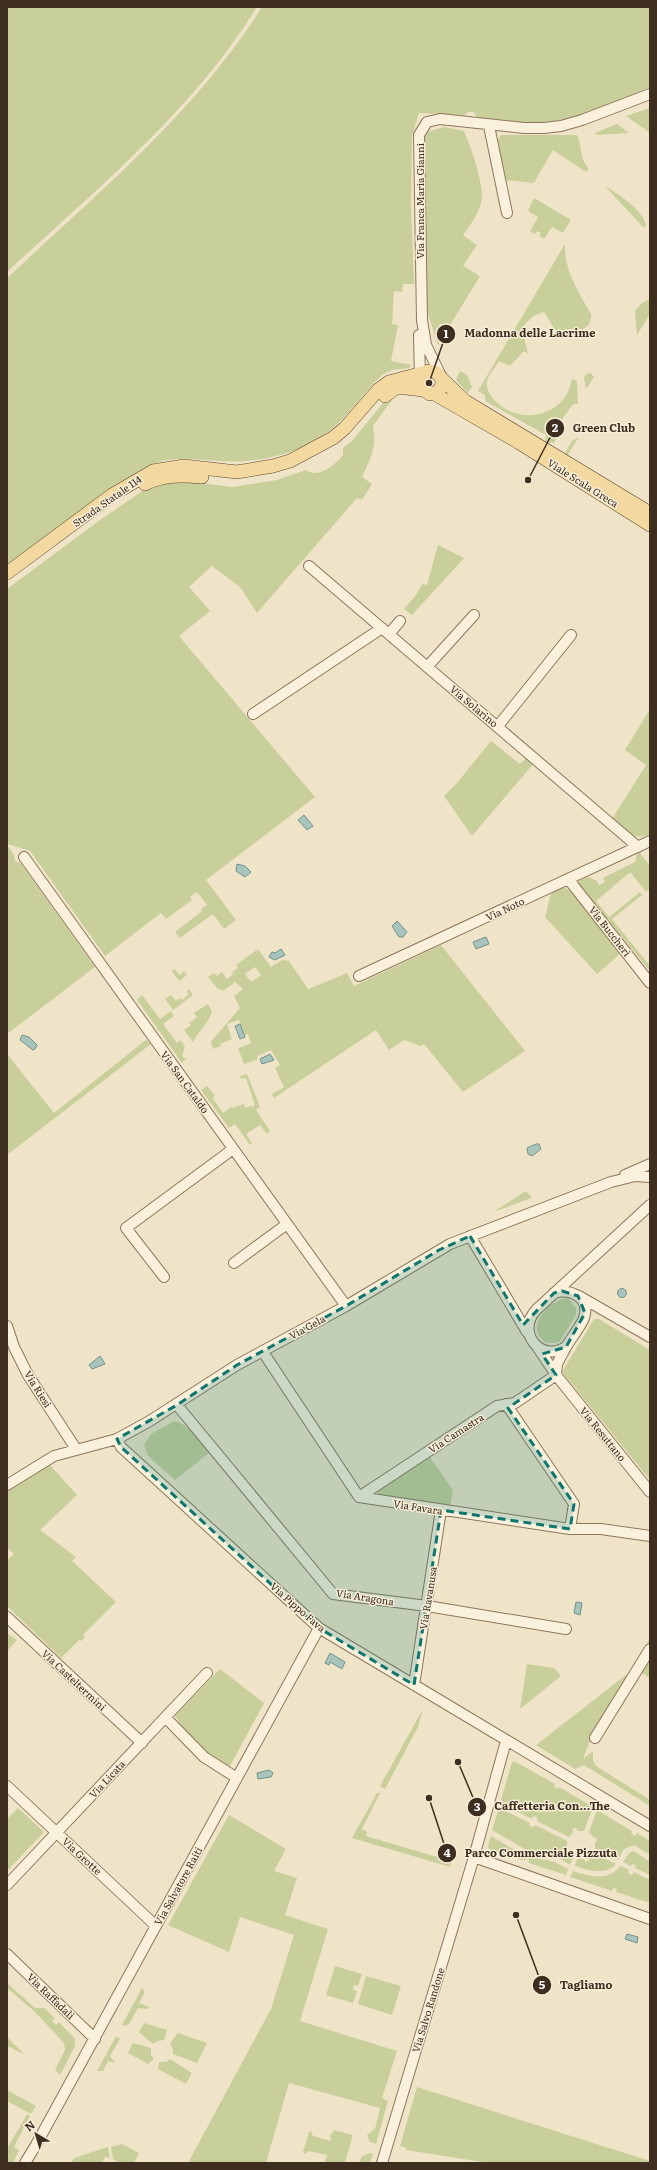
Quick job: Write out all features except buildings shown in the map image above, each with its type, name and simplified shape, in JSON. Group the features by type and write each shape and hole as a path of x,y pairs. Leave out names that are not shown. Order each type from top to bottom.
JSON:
{"main road":[{"path":"436,372 441,377 441,388 425,381 436,372"},
{"name":"Viale Scala Greca","path":"441,377 465,401 650,513"},
{"name":"Viale Scala Greca","path":"425,381 522,445 650,525"},
{"name":"Strada Statale 114","path":"7,573 112,495 140,477 166,467 184,466 238,472 273,466 290,461 333,438 345,428 378,390 389,382 425,381"},
{"name":"Strada Statale 114","path":"7,583 144,484 155,479 183,475 232,480 250,479 293,468 338,445 351,434 391,390 397,387 425,381"}],"street":[{"name":"Via Franca Maria Gianni","path":"422,320 420,135 427,122 440,119 489,126 544,128 561,126 582,120 650,94"},
{"path":"489,126 507,213"},
{"path":"422,320 426,345 441,377"},
{"path":"422,320 419,337 425,381"},
{"name":"Via Solarino","path":"309,566 638,847"},
{"path":"427,667 474,615"},
{"path":"252,714 400,621"},
{"path":"498,726 571,634"},
{"name":"Via Noto","path":"359,976 569,880 650,841"},
{"name":"Via San Cataldo","path":"24,857 346,1306"},
{"name":"Via Buccheri","path":"569,880 650,982"},
{"path":"164,1277 126,1228 233,1149"},
{"path":"614,1181 650,1164"},
{"path":"614,1181 635,1176 650,1177"},
{"name":"Via Gela","path":"7,1485 54,1456 117,1439 177,1405 237,1365 264,1352 346,1306 430,1254 470,1236 614,1181"},
{"path":"528,1332 527,1324 536,1310 650,1205"},
{"path":"234,1264 287,1224"},
{"path":"470,1236 538,1348 553,1352 566,1347"},
{"path":"554,1293 568,1291 647,1335"},
{"path":"578,1296 584,1308 584,1318"},
{"path":"512,1306 522,1312 536,1310"},
{"path":"556,1375 557,1364 584,1318 594,1311 606,1311"},
{"name":"Via Riesi","path":"7,1326 14,1347 28,1375 76,1449"},
{"name":"Via Resuttano","path":"538,1348 556,1375 650,1492"},
{"path":"264,1352 359,1498"},
{"name":"Via Camastra","path":"359,1498 497,1406 515,1403 556,1375"},
{"path":"506,1404 574,1504 570,1529"},
{"name":"Via Aragona","path":"177,1405 333,1594 427,1606 566,1629"},
{"name":"Via Pippo Fava","path":"117,1439 121,1447 319,1628 650,1826"},
{"name":"Via Favara","path":"359,1498 570,1529 601,1529 650,1536"},
{"name":"Via Ravanusa","path":"414,1685 441,1510"},
{"name":"Via Casteltermini","path":"7,1617 142,1743"},
{"name":"Via Salvatore Raiti","path":"36,2145 319,1628"},
{"path":"595,1738 650,1649"},
{"name":"Via Licata","path":"7,1885 207,1673"},
{"path":"166,1718 204,1757 237,1778"},
{"name":"Via Salvo Randone","path":"382,2163 474,1858 506,1741"},
{"name":"Via Grotte","path":"7,1786 156,1926"},
{"path":"474,1858 650,1919"},
{"name":"Via Raffadali","path":"7,1954 94,2039"},
{"path":"24,2163 36,2145"},
{"path":"28,2163 36,2145"}],"highlighted area":[{"path":"470,1236 523,1325 554,1293 562,1291 578,1296 585,1313 566,1347 542,1354 556,1375 508,1408 574,1504 570,1529 441,1510 414,1685 319,1628 121,1447 117,1439 177,1405 237,1365 346,1306 439,1250"}],"green space":[{"path":"7,7 257,7 232,45 173,115 108,180 7,272"},
{"path":"262,7 650,7 650,87 584,114 556,121 534,124 478,120 474,112 468,112 465,115 419,113 412,136 411,206 414,284 403,284 402,292 394,291 392,324 398,325 391,361 411,365 409,368 392,370 382,375 340,422 324,435 303,447 280,455 257,460 235,462 178,459 166,460 150,465 7,566 7,278 110,183 176,117 236,46"},
{"path":"650,108 650,133 626,116"},
{"path":"617,124 629,133 596,135 595,133"},
{"path":"444,127 464,131 479,177 482,196 480,207 476,216 463,235 477,245 463,266 480,276 438,345 428,314 426,292 423,176 425,135 427,132"},
{"path":"501,135 577,135 584,161 589,169 586,172 553,150 534,183 505,180 498,145 498,140"},
{"path":"604,185 634,207 646,225 644,228"},
{"path":"534,198 571,220 563,233 552,227 544,239 539,236 541,233 537,231 535,234 530,231 538,217 528,211"},
{"path":"565,244 565,254 569,272 591,314 590,323 584,329 569,329 557,333 544,312 534,316 522,329 528,354 524,351 510,366 499,361 489,377 487,384 491,395 502,406 513,412 525,415 538,414 550,410 560,403 568,392 572,379 577,381 578,404 573,404 554,431 560,432 554,443 545,442 546,435 485,401 485,395 478,391"},
{"path":"650,299 650,314 637,335 635,311 642,303"},
{"path":"460,371 467,375 472,387 468,393 456,380"},
{"path":"591,373 594,377 586,389 584,378 586,374"},
{"path":"392,392 397,393 373,426 374,446 362,477 372,484 362,500 357,498 257,613 240,587 212,566 189,587 210,611 179,636 315,797 206,880 236,920 224,929 213,914 180,938 175,932 202,911 201,909 207,905 197,892 190,897 192,900 166,919 161,913 105,956 30,851 7,844 7,589 96,523 141,492 156,485 184,481 232,487 277,480 306,470 316,473 326,470 336,463 343,455 343,448 352,441"},
{"path":"579,437 567,456 565,453 572,441"},
{"path":"438,545 464,558 412,615 404,609 416,595 422,584 427,585"},
{"path":"650,709 650,834 639,837 629,834 612,819 646,765 625,750"},
{"path":"491,741 520,764 527,757 534,763 472,836 444,796 457,783"},
{"path":"7,845 14,855 15,861 21,864 95,967 7,1034"},
{"path":"639,852 650,866 650,888 646,892 631,873 629,873 596,901 609,917 640,892 642,895 612,919 650,966 650,971 577,882 588,877 597,881 599,885 605,882 603,878 635,862 637,853"},
{"path":"563,887 585,907 620,954 597,974 545,917 552,894 558,888"},
{"path":"441,945 525,1051 463,1092 424,1044 420,1046 404,1040 389,1050 376,1030 274,1098 272,1094 284,1087 275,1068 280,1065 271,1050 257,1056 257,1060 244,1064 238,1048 251,1043 248,1034 245,1035 239,1020 227,1024 232,1039 213,1049 211,1042 240,1008 234,996 243,989 235,982 223,991 217,988 208,977 214,973 217,976 222,972 227,979 233,974 232,972 238,968 236,965 258,949 271,967 282,960 289,961 308,989 347,973 354,986","holes":["255,967 261,975 251,982 245,974"]},
{"path":"175,969 179,975 184,971 187,975 179,981 172,971"},
{"path":"189,989 193,995 173,1010 165,999 171,995 176,1001 180,998 182,1000 189,994 187,991"},
{"path":"142,995 160,1019 171,1011 174,1016 163,1024 177,1043 180,1040 185,1047 182,1056 186,1059 182,1063 137,1000"},
{"path":"208,1004 212,1012 211,1016 193,1042 184,1030 191,1025 189,1023 197,1017 194,1013"},
{"path":"146,1040 151,1044 7,1155 7,1054 54,1113"},
{"path":"247,1074 260,1107 256,1110 270,1131 267,1134 260,1125 246,1134 252,1143 250,1145 235,1124 229,1128 201,1090 207,1086 215,1095 213,1099 223,1113 231,1107 244,1104 245,1108 252,1107 255,1105 246,1078 241,1079 240,1076"},
{"path":"526,1191 532,1198 493,1212"},
{"path":"568,1298 576,1308 576,1315 560,1341 556,1343 547,1343 540,1337 537,1330 541,1315 554,1303 561,1299"},
{"path":"594,1319 599,1319 650,1350 650,1480 562,1372"},
{"path":"174,1421 189,1429 209,1453 175,1480 148,1456 144,1445 151,1434"},
{"path":"429,1456 453,1490 450,1507 378,1496 379,1490"},
{"path":"49,1464 77,1495 40,1530 76,1557 72,1561 116,1602 83,1635 85,1637 81,1641 79,1640 61,1658 7,1606 7,1560 14,1554 7,1548 7,1489"},
{"path":"7,1631 8,1634 17,1640 7,1651"},
{"path":"650,1638 650,1642 591,1738 583,1759 593,1751 593,1761 596,1766 650,1800 650,1806 584,1765 575,1769 536,1745 631,1671"},
{"path":"650,1656 650,1678 640,1672"},
{"path":"527,1664 554,1668 561,1676 520,1709"},
{"path":"220,1669 264,1703 230,1766 220,1763 204,1753 192,1740 175,1716"},
{"path":"423,1709 418,1727 385,1789 380,1786"},
{"path":"514,1761 555,1784 554,1787 558,1789 559,1787 593,1807 584,1831 578,1831 576,1828 572,1829 573,1833 569,1837 537,1821 538,1818 533,1816 532,1819 500,1803 512,1762"},
{"path":"377,1793 380,1793 362,1829 367,1832 366,1836 437,1857 439,1852 453,1857 450,1867 352,1838"},
{"path":"18,1808 44,1832 7,1871 7,1819"},
{"path":"499,1808 530,1823 529,1826 534,1827 535,1825 567,1841 567,1848 564,1850 566,1854 569,1852 573,1857 570,1865 559,1858 528,1851 492,1830"},
{"path":"597,1810 632,1831 631,1833 635,1836 637,1833 650,1841 650,1855 634,1845 624,1849 618,1859 595,1849 595,1842 597,1841 596,1837 594,1838 589,1832"},
{"path":"229,1815 286,1849 274,1871 297,1878 285,1915 328,1929 300,2021 397,2051 382,2098 388,2101 376,2144 370,2142 367,2135 375,2129 380,2108 289,2083 266,2163 188,2163 271,2009 294,1935 240,1917 229,1952 168,1925"},
{"path":"491,1836 525,1856 555,1862 568,1869 566,1875 529,1863 529,1860 525,1859 525,1861 489,1849 488,1846"},
{"path":"634,1851 650,1862 650,1875 635,1868 636,1865 632,1864 631,1866 623,1862 630,1852"},
{"path":"593,1853 616,1864 612,1868 602,1871 575,1866 577,1859 584,1859 585,1862 589,1860 588,1858"},
{"path":"620,1866 629,1870 628,1873 632,1875 634,1872 650,1880 650,1903 616,1892 617,1889 613,1888 612,1891 570,1877 573,1871 585,1875 604,1876 615,1871"},
{"path":"335,1966 362,1974 358,1986 354,1985 353,1990 357,1991 353,2003 326,1995"},
{"path":"366,1976 401,1986 392,2015 358,2004"},
{"path":"7,1983 35,2008 44,2008 55,2018 52,2021 56,2025 59,2022 75,2039 75,2046 60,2075 55,2070 65,2050 64,2043 34,2011 7,1988"},
{"path":"142,1988 145,1992 139,2003 149,2007 148,2009 138,2008 129,2024 124,2026 122,2025"},
{"path":"144,2023 167,2030 164,2040 153,2044 139,2032"},
{"path":"178,2033 207,2043 197,2063 173,2054 173,2049 170,2043"},
{"path":"116,2036 120,2039 110,2056 115,2063 108,2061 103,2071 97,2071"},
{"path":"7,2037 25,2055 7,2046"},
{"path":"133,2043 151,2048 151,2055 154,2059 148,2064 128,2053"},
{"path":"170,2059 192,2073 186,2084 158,2069 159,2062 166,2062"},
{"path":"417,2087 650,2161 650,2163 489,2163 406,2150 406,2148 400,2146"},
{"path":"7,2090 36,2106 31,2114 7,2101"},
{"path":"27,2114 30,2116 14,2147 19,2150 13,2163 7,2163 7,2149"},
{"path":"334,2130 353,2135 345,2163 324,2163 327,2155 309,2151 305,2154 303,2152 309,2132 311,2131 313,2136 331,2141 330,2136"},
{"path":"122,2144 139,2153 134,2163 120,2163 113,2159 111,2147"},
{"path":"108,2147 110,2158 105,2157 102,2163 71,2163 74,2158"},
{"path":"370,2153 373,2154 370,2163 359,2163 362,2156"}],"water":[{"path":"304,815 313,826 307,830 298,820"},
{"path":"237,864 245,866 251,872 245,877 236,871"},
{"path":"397,921 407,932 403,937 399,937 392,926"},
{"path":"486,937 489,944 476,949 473,942"},
{"path":"281,949 285,955 275,960 269,957 272,952 275,953"},
{"path":"240,1024 245,1037 240,1039 235,1026"},
{"path":"22,1035 29,1037 37,1045 35,1049 33,1050 20,1040"},
{"path":"270,1054 274,1060 262,1064 260,1059"},
{"path":"539,1144 541,1149 532,1156 528,1154 527,1148"},
{"path":"620,1289 624,1289 626,1293 624,1297 620,1297 618,1295 618,1291"},
{"path":"100,1356 105,1364 92,1369 89,1365"},
{"path":"576,1602 582,1603 580,1615 574,1613"},
{"path":"330,1653 345,1662 342,1669 330,1662 329,1665 325,1663"},
{"path":"269,1770 273,1773 271,1777 258,1779 257,1773"},
{"path":"627,1934 638,1937 637,1943 625,1939"}],"place":[{"name":"Madonna delle Lacrime","path":"429,383"},
{"name":"Green Club","path":"528,480"},
{"name":"Caffetteria Con...The","path":"458,1762"},
{"name":"Parco Commerciale Pizzuta","path":"429,1798"},
{"name":"Tagliamo","path":"516,1915"}]}
